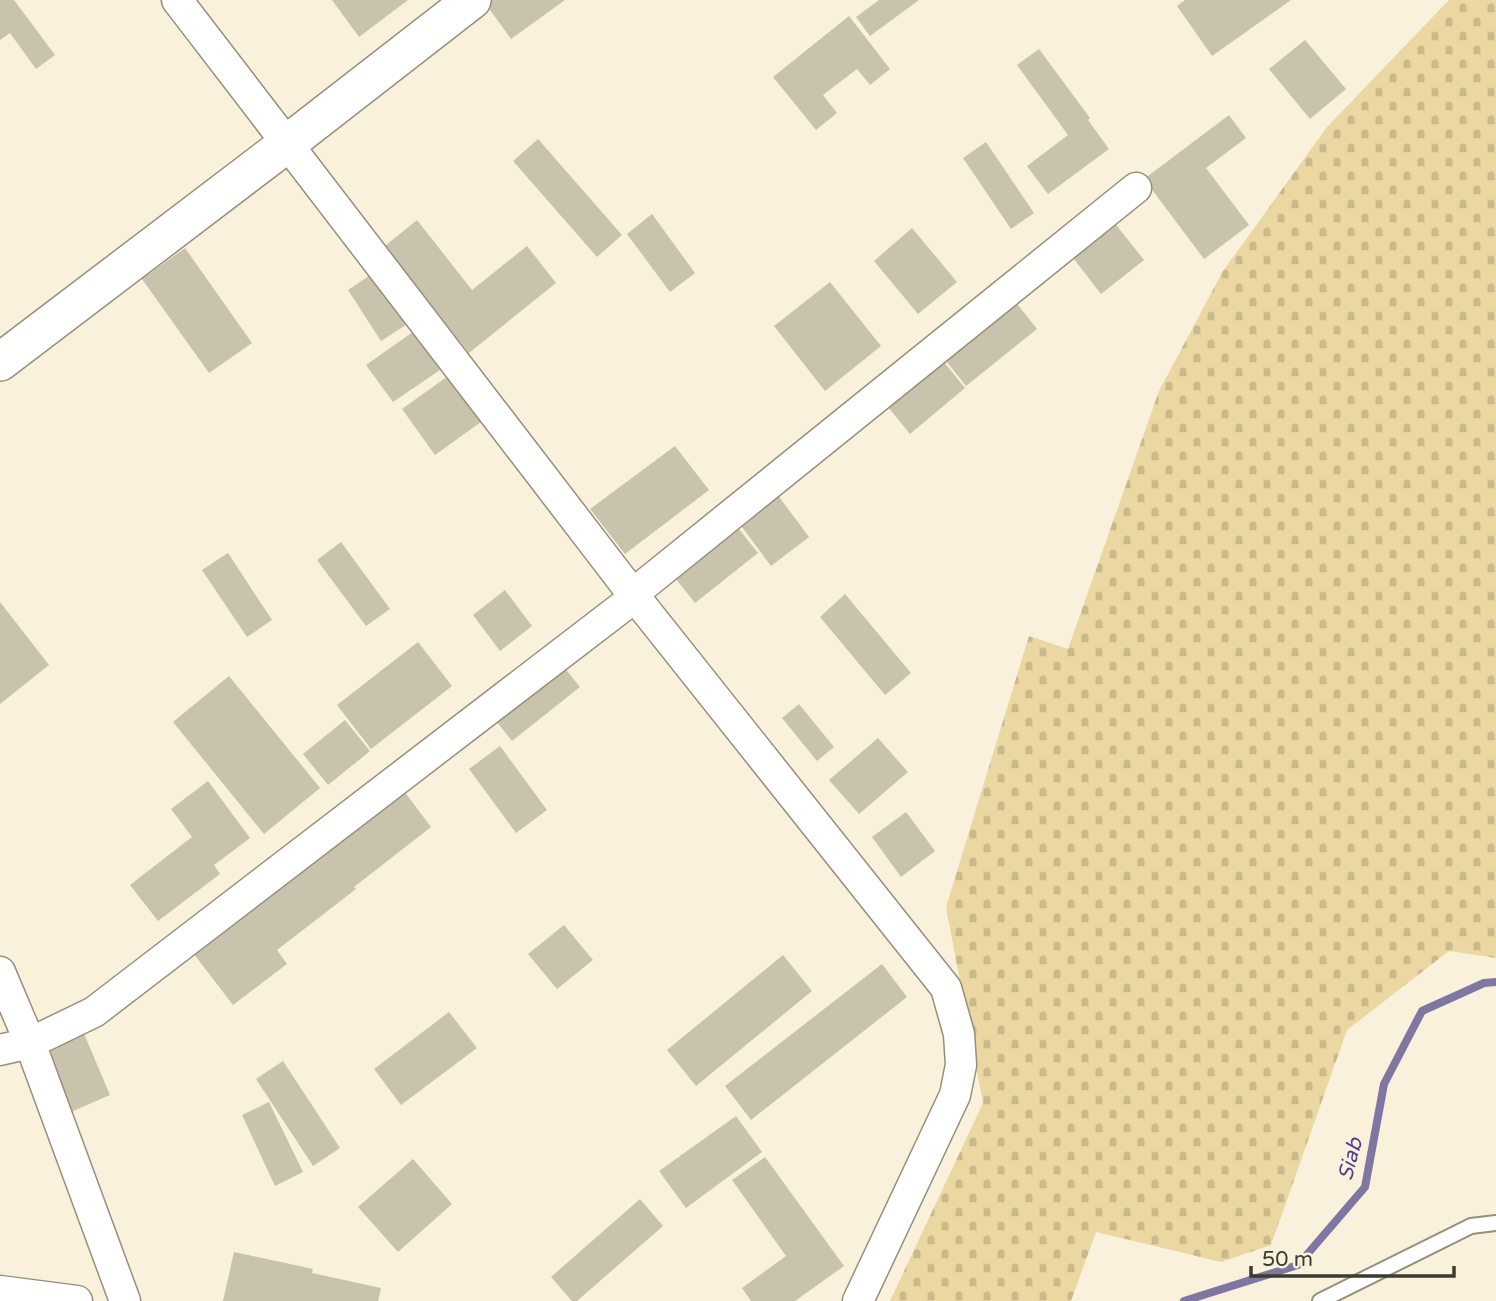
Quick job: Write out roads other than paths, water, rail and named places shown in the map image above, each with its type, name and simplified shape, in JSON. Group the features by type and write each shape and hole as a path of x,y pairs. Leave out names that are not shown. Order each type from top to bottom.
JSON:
{"street":[{"path":"177,0 635,597 946,988 959,1034 961,1065 955,1095 858,1301"},
{"path":"0,362 472,0"},
{"path":"0,1050 30,1043 94,1012 635,597 644,585 1136,188"},
{"path":"0,972 30,1043 125,1301"},
{"path":"0,1291 77,1301"}],"lane":[{"path":"1320,1301 1471,1226 1496,1223"}],"waterway":[{"name":"Siab","path":"1184,1301 1298,1265 1365,1187 1384,1084 1422,1011 1484,983 1496,982"}]}
